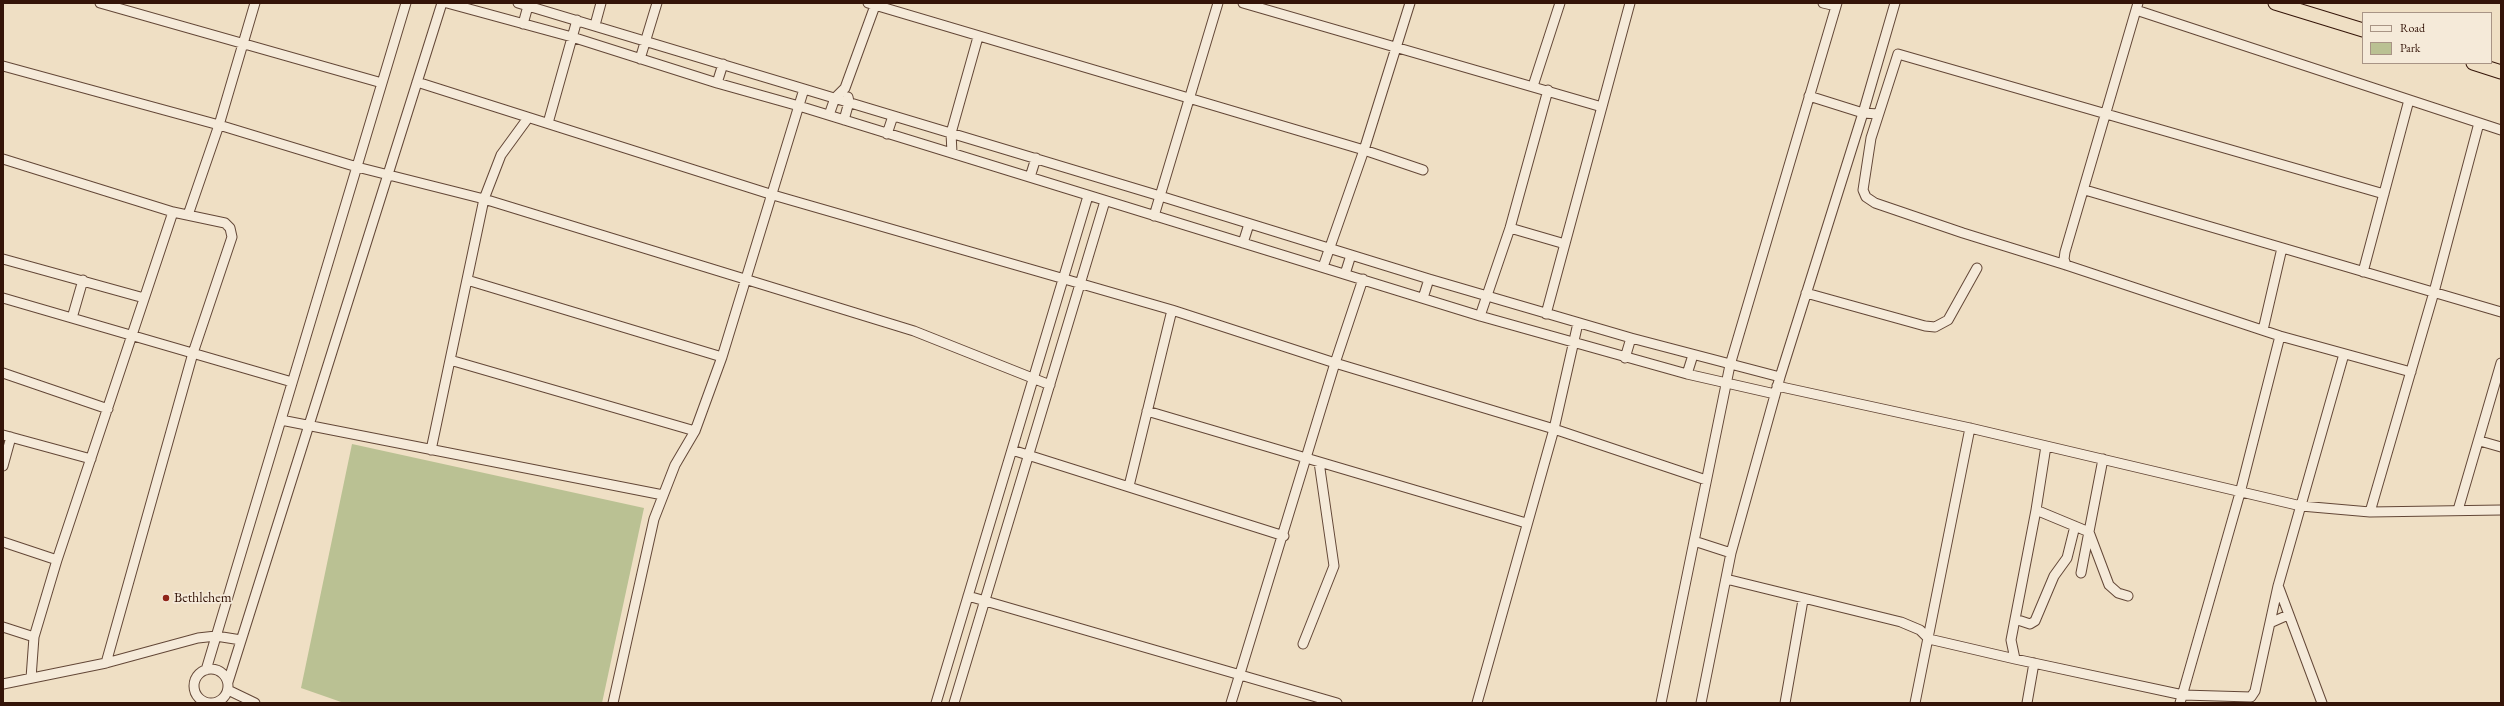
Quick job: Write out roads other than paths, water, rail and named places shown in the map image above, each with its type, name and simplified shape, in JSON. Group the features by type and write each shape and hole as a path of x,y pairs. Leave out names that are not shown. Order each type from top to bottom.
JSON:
{"highway":[{"path":"2275,3 2362,30"},
{"path":"2476,64 2501,72"}],"street":[{"path":"100,3 382,83"},
{"path":"188,215 219,125 255,3"},
{"path":"406,3 206,670 197,678 195,686 196,694 202,700 209,703 221,702 228,686 241,640 442,3"},
{"path":"447,3 572,37 717,83 829,115 1480,316 1625,358 1687,374 1726,383 1777,386 1970,428 2240,493 2301,506 2370,512 2501,510"},
{"path":"518,3 595,24 1546,314 1730,364 1777,386"},
{"path":"595,24 601,3"},
{"path":"640,59 657,3"},
{"path":"1154,216 1218,3"},
{"path":"1243,3 1548,90 1602,107"},
{"path":"1323,267 1364,150 1410,3"},
{"path":"1546,314 1630,3"},
{"path":"1661,703 1730,364 1836,5 1823,3"},
{"path":"1701,703 1731,552 1777,386 1863,113 1895,3"},
{"path":"829,115 835,98 845,88 873,4 978,37 1364,150 1423,170"},
{"path":"1533,86 1558,4"},
{"path":"523,24 528,6"},
{"path":"2066,265 2064,259 2137,7 2501,130"},
{"path":"548,124 577,20"},
{"path":"952,153 951,133 978,37"},
{"path":"2384,194 1898,54 1878,114 1867,154 1863,190 1866,197 1875,203 1963,234 2066,265 2280,336 2411,372"},
{"path":"717,83 723,64"},
{"path":"3,66 219,125 357,167 484,199 914,331 1050,385"},
{"path":"417,82 773,195 1172,310 1554,429 1706,480"},
{"path":"613,703 654,519 662,495 675,465 695,431 722,357 773,195 804,88"},
{"path":"844,120 849,102 845,88"},
{"path":"1480,316 1510,228 1548,90"},
{"path":"1808,96 1863,113 1878,114"},
{"path":"2363,272 2409,100"},
{"path":"888,134 893,116"},
{"path":"431,450 484,199 501,155 528,118"},
{"path":"2370,512 2434,292 2479,123"},
{"path":"1030,177 1036,158"},
{"path":"3,159 173,212 225,223 230,228 232,237 193,352 106,663"},
{"path":"2085,190 2501,312"},
{"path":"936,703 1088,196"},
{"path":"954,703 1105,201"},
{"path":"31,678 34,637 57,560 173,212"},
{"path":"1243,243 1249,224"},
{"path":"1510,228 1565,244"},
{"path":"2263,330 2282,248"},
{"path":"1345,274 1350,255"},
{"path":"3,259 144,298"},
{"path":"1806,293 1925,326 1935,327 1948,320 1977,268"},
{"path":"1231,703 1284,536 1305,458 1362,279"},
{"path":"1423,298 1429,279"},
{"path":"72,318 83,280"},
{"path":"467,280 722,357"},
{"path":"3,298 132,334 292,382"},
{"path":"1128,486 1172,310"},
{"path":"1477,703 1526,523 1554,429 1578,323"},
{"path":"2181,699 2240,493 2280,336"},
{"path":"1625,358 1631,338"},
{"path":"1045,339 1062,344"},
{"path":"1726,579 1803,600 1912,625 1929,639 2181,699 2229,700 2250,697 2253,695 2278,586 2344,354"},
{"path":"1687,374 1693,355"},
{"path":"450,360 695,431"},
{"path":"2458,510 2480,441 2501,363"},
{"path":"3,373 108,409"},
{"path":"1147,411 1526,523"},
{"path":"281,420 662,495"},
{"path":"1915,703 1970,428"},
{"path":"3,466 7,436 91,459"},
{"path":"2480,441 2501,447"},
{"path":"2015,659 2011,647 2015,619 2036,510 2046,446"},
{"path":"1012,450 1284,536"},
{"path":"2081,573 2103,460"},
{"path":"1303,644 1334,566 1319,462"},
{"path":"2036,510 2089,532 2109,585 2118,593 2128,596"},
{"path":"2015,619 2030,624 2035,621 2054,576 2067,558 2075,526"},
{"path":"1694,541 1731,552"},
{"path":"3,542 57,560"},
{"path":"2278,586 2322,703"},
{"path":"968,596 1338,703"},
{"path":"1785,703 1803,600"},
{"path":"2270,623 2288,615"},
{"path":"3,627 34,637"},
{"path":"3,684 106,663 180,642 216,636 241,640"},
{"path":"2027,703 2034,663"},
{"path":"206,670 221,672 228,686 255,703"}],"place":[{"name":"Bethlehem","path":"166,598"}]}
